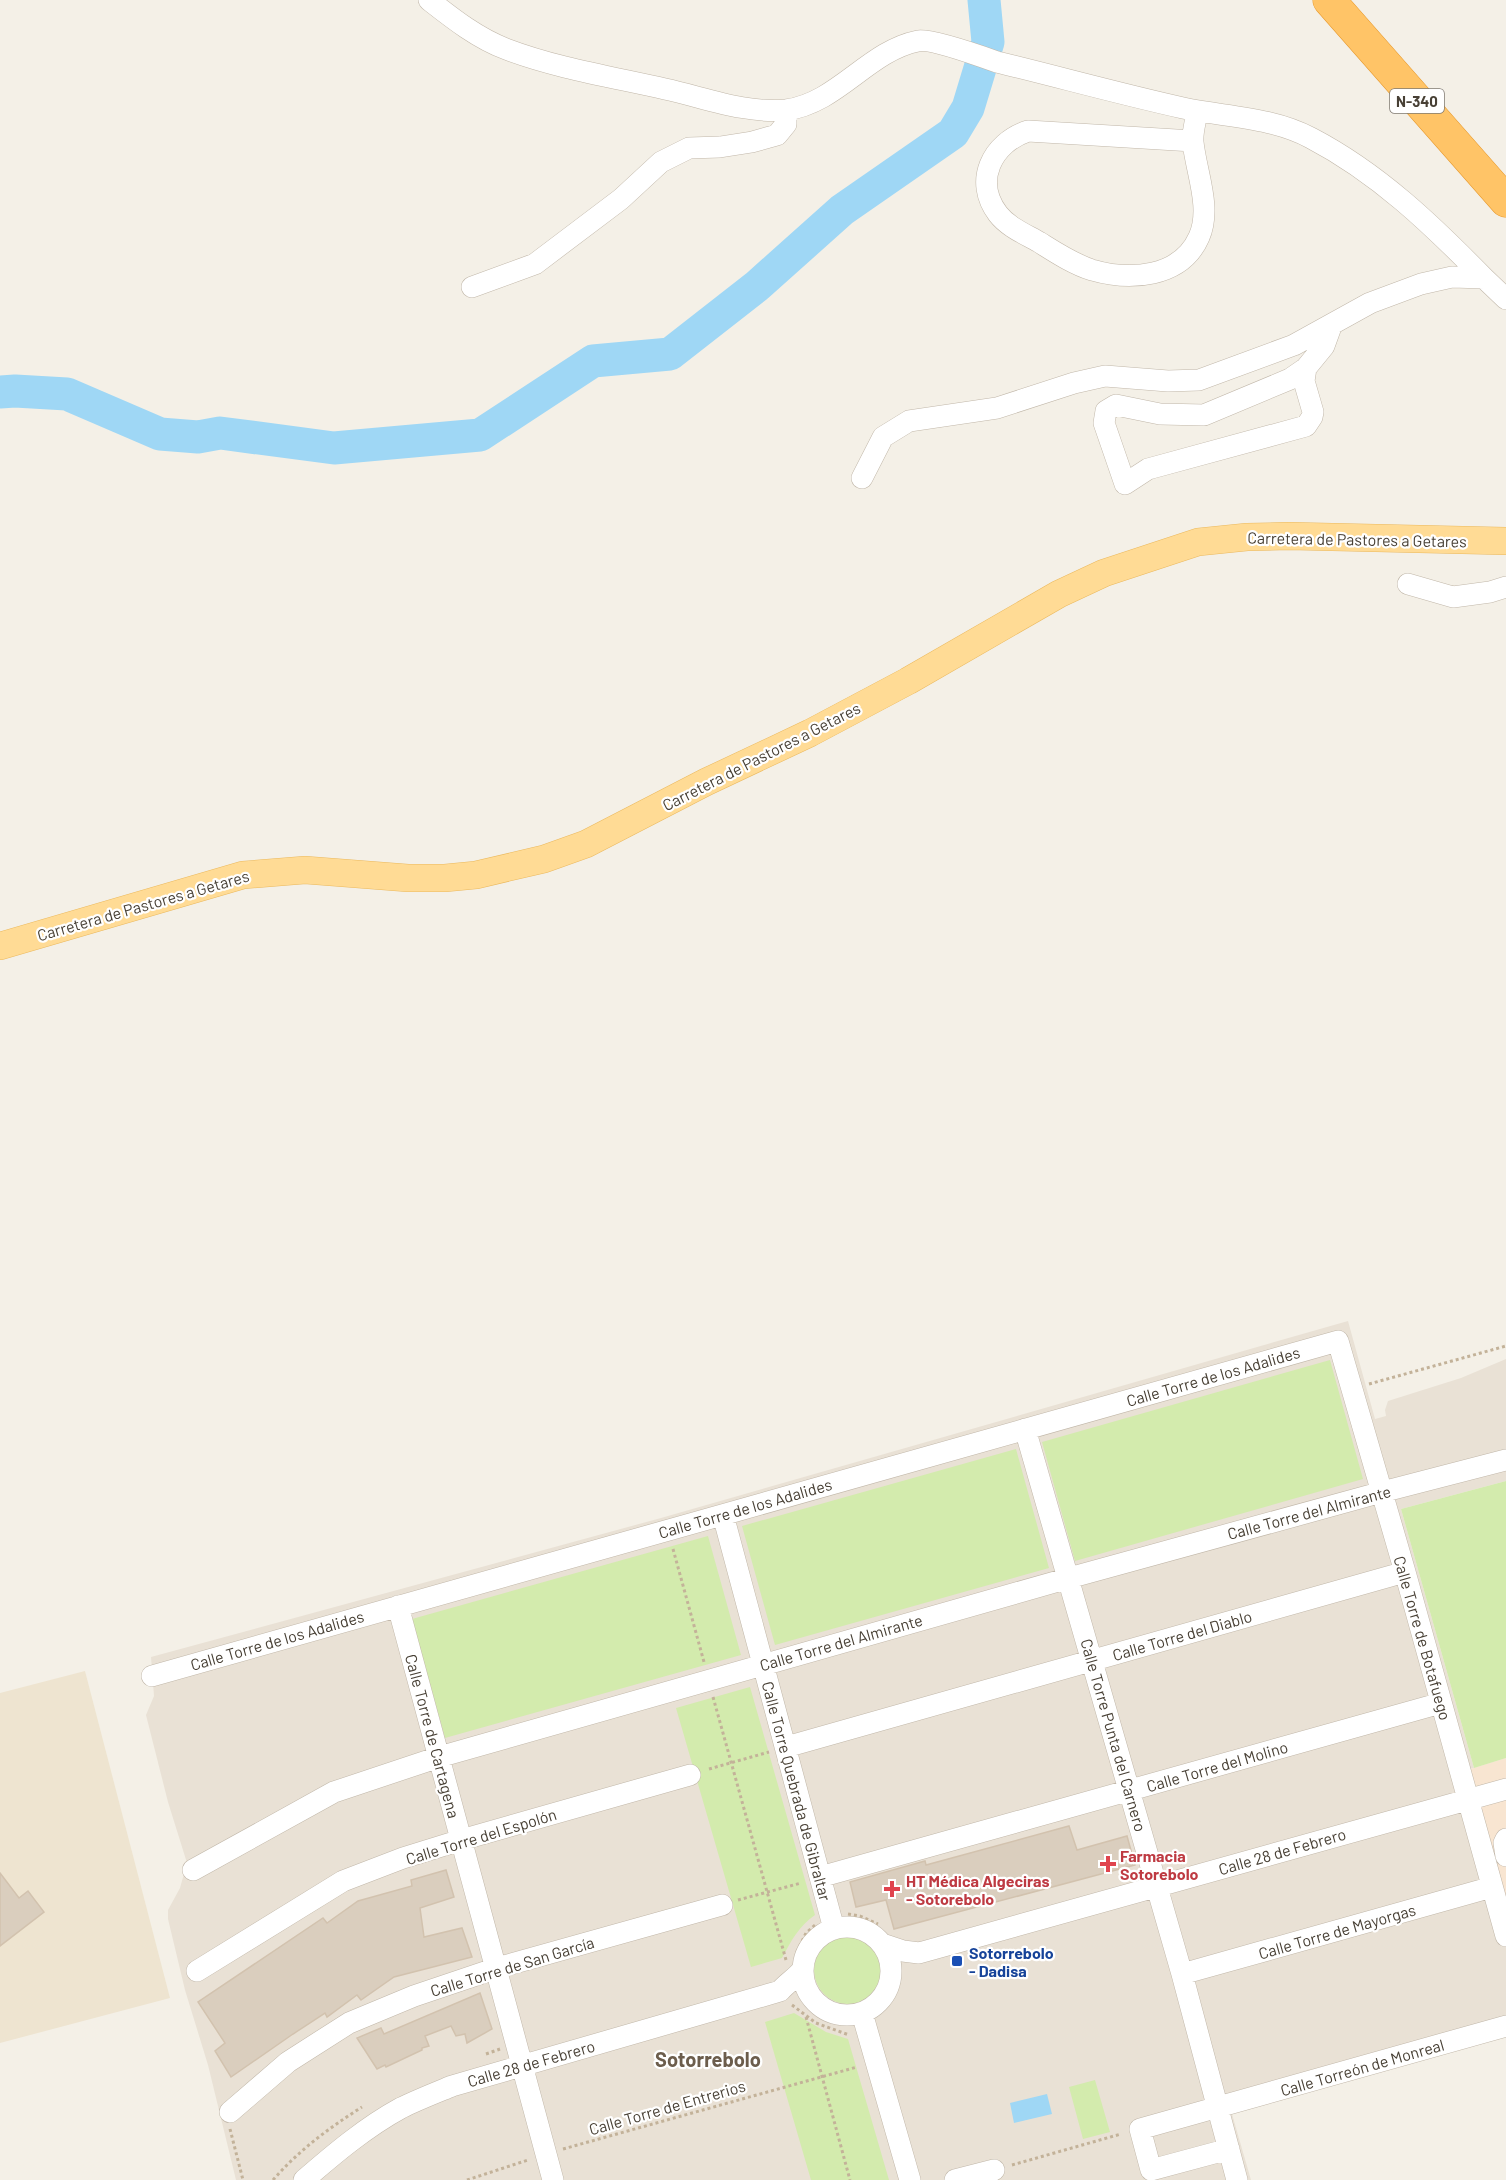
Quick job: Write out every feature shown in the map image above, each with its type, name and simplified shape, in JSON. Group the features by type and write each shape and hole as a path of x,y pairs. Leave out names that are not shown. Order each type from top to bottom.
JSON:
{"highway":[{"name":"N-340","path":"1329,0 1506,201"},
{"name":"N-340","path":"1349,0 1506,181"}],"main road":[{"name":"Carretera de Pastores a Getares","path":"0,946 243,875 305,870 408,878 445,878 476,875 544,859 595,839 706,782 810,733 908,681 1059,594 1104,573 1198,542 1289,536 1506,541"}],"street":[{"path":"429,0 460,24 504,48 553,63 746,108 786,110 825,97 887,53 920,40 968,51 997,62 1197,111 1250,119 1290,129 1354,164 1403,200 1506,300"},
{"path":"472,287 535,264 621,199 662,162 689,148 720,147 777,135 786,124 786,110"},
{"path":"1193,141 1028,131 1014,135 1002,144 994,156 988,170 987,184 990,198 998,214 1011,226 1091,270 1119,274 1163,272 1179,264 1191,251 1200,235 1203,217 1200,172 1193,141 1197,111"},
{"path":"862,478 883,437 909,421 997,408 1074,382 1105,376 1167,381 1198,380 1294,345 1370,303 1421,284 1452,277 1484,278"},
{"path":"1306,368 1304,381 1313,412 1306,426 1148,469 1125,484 1104,423 1104,415 1108,408 1116,405 1160,414 1204,415 1290,379 1306,368 1324,346 1332,324"},
{"path":"1408,584 1453,597 1490,592 1506,587"},
{"name":"Calle Torre de Botafuego","path":"1338,1341 1506,1936"},
{"name":"Calle Torre de los Adalides","path":"152,1676 1338,1341"},
{"name":"Calle Torre Punta del Carnero","path":"1025,1429 1182,1974 1237,2180"},
{"name":"Calle Torre del Almirante","path":"193,1870 334,1792 439,1757 1069,1578 1506,1460"},
{"name":"Calle Torre Quebrada de Gibraltar","path":"723,1515 834,1929"},
{"name":"Calle Torre del Diablo","path":"786,1747 1405,1572"},
{"name":"Calle Torre de Cartagena","path":"398,1606 553,2180"},
{"name":"Calle Torre del Molino","path":"820,1877 1441,1703"},
{"name":"Calle Torre del Espolón","path":"197,1971 343,1881 402,1858 690,1775"},
{"name":"Calle 28 de Febrero","path":"882,1944 903,1951 919,1953 1506,1789"},
{"path":"1506,1839 1504,1843 1506,1856"},
{"name":"Calle Torre de Mayorgas","path":"1182,1974 1492,1887"},
{"name":"Calle Torre de San García","path":"230,2112 288,2062 349,2023 414,1996 497,1968 722,1905"},
{"path":"865,2022 890,1983 891,1962 882,1944 865,1931 855,1928 834,1929 825,1933 810,1948 796,1968 807,1990 809,2008 835,2014 854,2015 865,2022 910,2180"},
{"name":"Calle 28 de Febrero","path":"890,1983 902,1967 919,1953"},
{"name":"Calle 28 de Febrero","path":"784,1993 788,1983 796,1978 796,1968"},
{"name":"Calle 28 de Febrero","path":"304,2180 377,2123 402,2108 452,2086 784,1993 801,1993 809,2008"},
{"name":"Calle Torreón de Monreal","path":"1140,2129 1506,2026"},
{"path":"1140,2129 1151,2170 1229,2149"},
{"path":"955,2180 994,2170"}],"path":[{"path":"1352,1389 1506,1346"},
{"path":"668,1530 767,1892 796,1968"},
{"path":"690,1775 786,1747"},
{"path":"722,1905 820,1877"},
{"path":"784,1993 793,2007 809,2008 825,2027 850,2035 865,2022"},
{"path":"809,2008 822,2076 850,2180"},
{"name":"Calle Torre de Entrerios","path":"467,2180 546,2154 876,2062"},
{"path":"230,2112 226,2115 243,2180"},
{"path":"994,2170 1140,2129"}],"shaded area":[{"path":"1348,1321 1375,1419 1386,1416 1388,1401 1461,1378 1506,1359 1506,1481 1401,1509 1474,1768 1461,1772 1506,1936 1506,2035 1232,2114 1251,2180 236,2180 208,2065 185,1990 168,1919 168,1910 180,1888 187,1863 168,1802 146,1715 154,1696 151,1657 661,1518"},
{"path":"85,1671 170,1998 0,2043 0,1693"},
{"path":"1506,1758 1506,1936 1461,1772"}],"green space":[{"path":"1330,1360 1363,1479 1075,1561 1042,1442"},
{"path":"1016,1449 1049,1568 775,1645 742,1526"},
{"path":"1506,1481 1506,1758 1474,1768 1401,1509"},
{"path":"708,1536 741,1655 445,1738 412,1619"},
{"path":"750,1687 815,1915 800,1929 782,1958 751,1967 676,1708"},
{"path":"848,1936 861,1939 872,1946 879,1957 882,1970 879,1983 872,1994 861,2001 848,2004 835,2001 824,1994 817,1983 814,1970 817,1957 824,1946 835,1939"},
{"path":"794,2013 826,2032 848,2039 889,2180 811,2180 765,2022"},
{"path":"1095,2080 1110,2132 1083,2139 1069,2087"}],"water":[{"path":"1047,2094 1052,2114 1014,2123 1010,2103"}],"building":[{"path":"1069,1826 1077,1850 1127,1836 1135,1865 894,1929 886,1900 856,1907 850,1882 925,1861 926,1865"},
{"path":"446,1870 454,1897 420,1908 424,1937 462,1928 472,1957 394,1977 361,2000 357,1995 327,2017 325,2013 231,2077 215,2051 225,2043 198,2002 323,1918 327,1923 358,1901 412,1886 411,1880"},
{"path":"0,1873 19,1898 28,1891 44,1912 0,1946"},
{"path":"480,1993 492,2029 467,2043 465,2034 456,2036 451,2026 425,2036 429,2046 386,2067 385,2065 377,2069 357,2038 381,2028 384,2034"}],"waterway":[{"path":"0,392 67,394 160,434 198,437 220,433 334,448 480,435 593,361 670,354 757,286 842,210 953,133 968,108 988,42 984,0"}],"place":[{"name":"Farmacia Sotorebolo","path":"1108,1864"},
{"name":"HT Médica Algeciras - Sotorebolo","path":"892,1889"},
{"name":"Sotorrebolo - Dadisa","path":"957,1961"}],"district":[{"name":"Sotorrebolo","path":"708,2059"}]}
